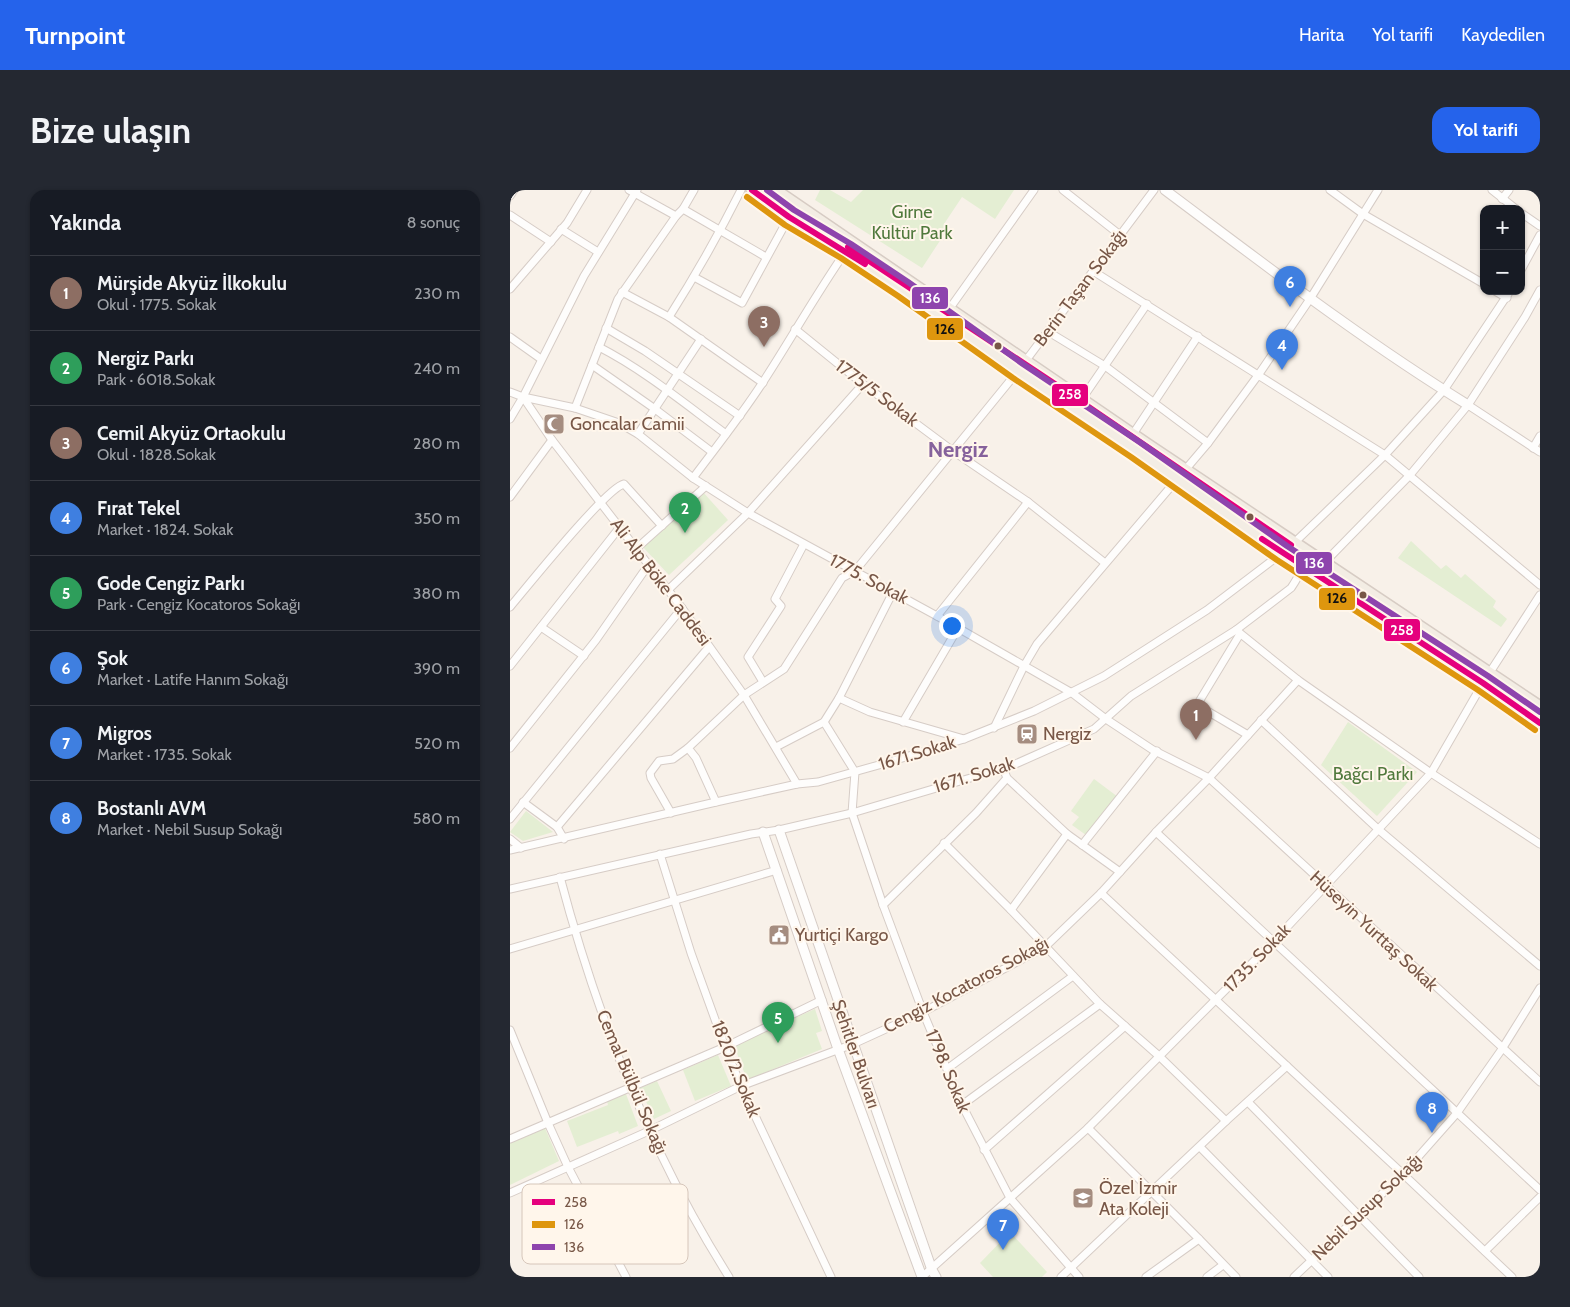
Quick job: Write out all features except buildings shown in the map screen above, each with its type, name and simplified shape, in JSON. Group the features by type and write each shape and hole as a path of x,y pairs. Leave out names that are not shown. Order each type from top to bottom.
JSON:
{"main road":[{"path":"757,193 778,191 1324,563 1486,678 1540,723"},
{"path":"757,193 789,217 846,250 1282,553 1486,678 1540,707"}],"street":[{"path":"510,196 514,190"},
{"path":"510,289 551,242 587,190"},
{"path":"575,408 618,299 676,216 683,209 694,190"},
{"path":"669,317 721,230 741,190"},
{"path":"950,308 1034,190"},
{"path":"1063,190 1120,235"},
{"name":"Berin Taşan Sokağı","path":"671,813 651,778 650,773 659,761 673,759 688,748 744,695 784,668 842,578 855,571 1018,371 1154,190"},
{"path":"1165,190 1310,299 1444,390 1537,450 1540,436"},
{"path":"1330,190 1363,214 1480,282"},
{"path":"994,728 1024,666 1038,644 1208,443 1259,374 1310,299 1378,190"},
{"path":"1492,190 1510,205"},
{"path":"1502,199 1509,190"},
{"path":"510,419 584,276 634,191 676,216"},
{"path":"683,209 766,257"},
{"path":"1525,215 1540,226"},
{"path":"694,277 742,303 789,217"},
{"path":"511,219 551,242"},
{"path":"561,229 598,252"},
{"path":"1525,262 1540,234"},
{"path":"693,478 763,383 816,295 846,250"},
{"path":"1093,271 1385,455 1540,585"},
{"path":"1324,563 1410,475 1468,405 1525,317 1540,290"},
{"path":"622,292 669,317 763,383"},
{"path":"1294,543 1385,455 1444,390 1507,295"},
{"path":"1082,399 1146,304"},
{"path":"606,328 740,416"},
{"name":"1775/5 Sokak","path":"795,329 863,384 953,451 1028,502 1105,563"},
{"path":"1047,331 1105,366 1208,443"},
{"path":"1133,434 1198,336"},
{"path":"638,434 701,339"},
{"path":"511,341 541,359"},
{"path":"599,348 628,364 726,434"},
{"path":"592,365 712,452"},
{"path":"668,590 748,513 863,384"},
{"path":"510,392 523,397"},
{"name":"1775. Sokak","path":"523,397 575,408 619,423 638,434 693,478 748,513 937,616 1072,693 1106,719 1157,751 1208,778"},
{"name":"Ali Alp Böke Caddesi","path":"523,397 552,440 637,548 744,695 797,784"},
{"path":"510,497 552,440"},
{"path":"510,607 601,502 619,485 624,484 662,526"},
{"path":"637,548 706,486"},
{"path":"937,616 1028,502"},
{"path":"510,666 620,527"},
{"path":"763,682 748,657 781,606 775,599 804,544"},
{"name":"1671.Sokak","path":"510,850 797,784 818,782 964,739 994,728 1072,693 1104,676 1207,610 1282,553"},
{"name":"1671. Sokak","path":"763,832 852,813 1003,768 1094,729 1131,696 1238,632 1291,588 1297,580 1300,571 1298,563"},
{"path":"510,748 584,656 649,564"},
{"path":"776,747 824,722 839,698 893,592"},
{"name":"1735. Sokak","path":"922,1277 934,1273 1010,1198 1088,1128 1217,1000 1431,773 1486,678 1540,595"},
{"path":"510,819 682,608"},
{"path":"541,626 584,656"},
{"path":"903,722 958,628"},
{"path":"1248,735 1197,705 1238,632 1298,680 1431,773 1540,844"},
{"path":"557,826 709,647"},
{"name":"Cengiz Kocatoros Sokağı","path":"530,1184 651,1130 741,1086 853,1044 923,1012 1045,947 1101,893 1298,680"},
{"path":"839,698 870,712 964,739"},
{"path":"1261,720 1379,830 1540,966"},
{"path":"824,722 855,772 852,813"},
{"path":"688,748 699,764 716,802"},
{"path":"1082,845 1157,751"},
{"path":"1003,768 1007,778 1067,834 1120,872"},
{"path":"883,905 1007,778"},
{"name":"Hüseyin Yurttaş Sokak","path":"1208,778 1540,1082"},
{"path":"523,802 557,826 564,839"},
{"name":"1798. Sokak","path":"852,813 883,905 923,1012 962,1105 1010,1198 1078,1277"},
{"name":"Şehitler Bulvarı","path":"778,830 934,1273"},
{"path":"510,889 763,832"},
{"name":"Şehitler Bulvarı","path":"763,832 838,1049 922,1277"},
{"path":"1156,832 1540,1190"},
{"path":"1011,910 1067,834"},
{"path":"510,839 521,848"},
{"path":"944,843 1100,1004 1159,1056 1226,1121"},
{"name":"1820/2.Sokak","path":"660,854 691,953 725,1047 741,1086 831,1277"},
{"path":"510,949 777,870"},
{"name":"Cemal Bülbül Sokağı","path":"560,877 588,975 614,1046 631,1088 677,1184"},
{"path":"1101,893 1512,1277"},
{"path":"947,1069 1073,976"},
{"name":"Nebil Susup Sokağı","path":"1294,1277 1403,1174 1457,1113 1502,1049 1540,988"},
{"path":"510,1139 725,1047 822,1000"},
{"path":"962,1105 1100,1004"},
{"path":"984,1150 1125,1026"},
{"path":"510,1030 548,1123 577,1184"},
{"path":"1061,1277 1287,1066"},
{"path":"1248,1102 1360,1214 1419,1277"},
{"path":"1088,1128 1236,1277"},
{"path":"1200,1146 1328,1277"},
{"name":"Cengiz Kocatoros Sokağı","path":"510,1193 522,1188"},
{"path":"1485,1251 1540,1197"},
{"name":"Cemal Bülbül Sokağı","path":"688,1206 702,1235 729,1277"},
{"path":"1146,1277 1199,1239"},
{"path":"619,1264 626,1277"},
{"path":"1207,1277 1223,1265"}],"green space":[{"name":"Girne Kültür Park","path":"820,190 830,190 851,202 863,190 1014,190 995,219 962,197 944,224 949,227 922,268 815,200"},
{"path":"702,491 728,520 669,575 642,546"},
{"path":"1411,541 1441,569 1446,565 1461,578 1465,574 1496,601 1493,607 1507,619 1501,627 1398,558"},
{"name":"Bağcı Parkı","path":"1348,722 1417,772 1377,816 1321,765"},
{"path":"1094,779 1118,797 1086,835 1072,825 1079,817 1071,811"},
{"path":"526,811 553,832 523,841 510,832"},
{"path":"815,1009 822,1031 816,1033 822,1049 747,1080 734,1045"},
{"path":"718,1055 731,1086 695,1101 683,1070"},
{"path":"657,1081 671,1111 654,1119 640,1088"},
{"path":"626,1094 638,1126 619,1134 618,1131 577,1147 567,1121 608,1105 607,1101"},
{"path":"545,1128 559,1161 510,1185 510,1143"},
{"path":"1010,1232 1047,1272 1042,1277 993,1277 980,1263"}],"transit line":[{"name":"258","path":"752,190 789,217 865,264"},
{"name":"136","path":"767,190 794,210 851,244 908,282 1023,364 1141,443 1287,546 1488,676 1540,712"},
{"name":"126","path":"747,197 785,225 841,258 898,296 1013,378 1131,457 1277,560 1478,690 1535,730"},
{"name":"258","path":"848,247 1055,384 1291,545"},
{"name":"258","path":"1262,539 1483,683 1540,723"}],"place":[{"name":"Şok","path":"1290,307"},
{"name":"Cemil Akyüz Ortaokulu","path":"764,347"},
{"name":"Fırat Tekel","path":"1282,370"},
{"name":"Goncalar Camii","path":"554,424"},
{"name":"Nergiz Parkı","path":"685,533"},
{"name":"Nergiz","path":"1027,734"},
{"name":"Mürşide Akyüz İlkokulu","path":"1196,740"},
{"name":"Yurtiçi Kargo","path":"779,935"},
{"name":"Gode Cengiz Parkı","path":"778,1043"},
{"name":"Bostanlı AVM","path":"1432,1133"},
{"name":"Özel İzmir Ata Koleji","path":"1083,1198"},
{"name":"Migros","path":"1003,1250"}],"district":[{"name":"Nergiz","path":"958,449"}]}
